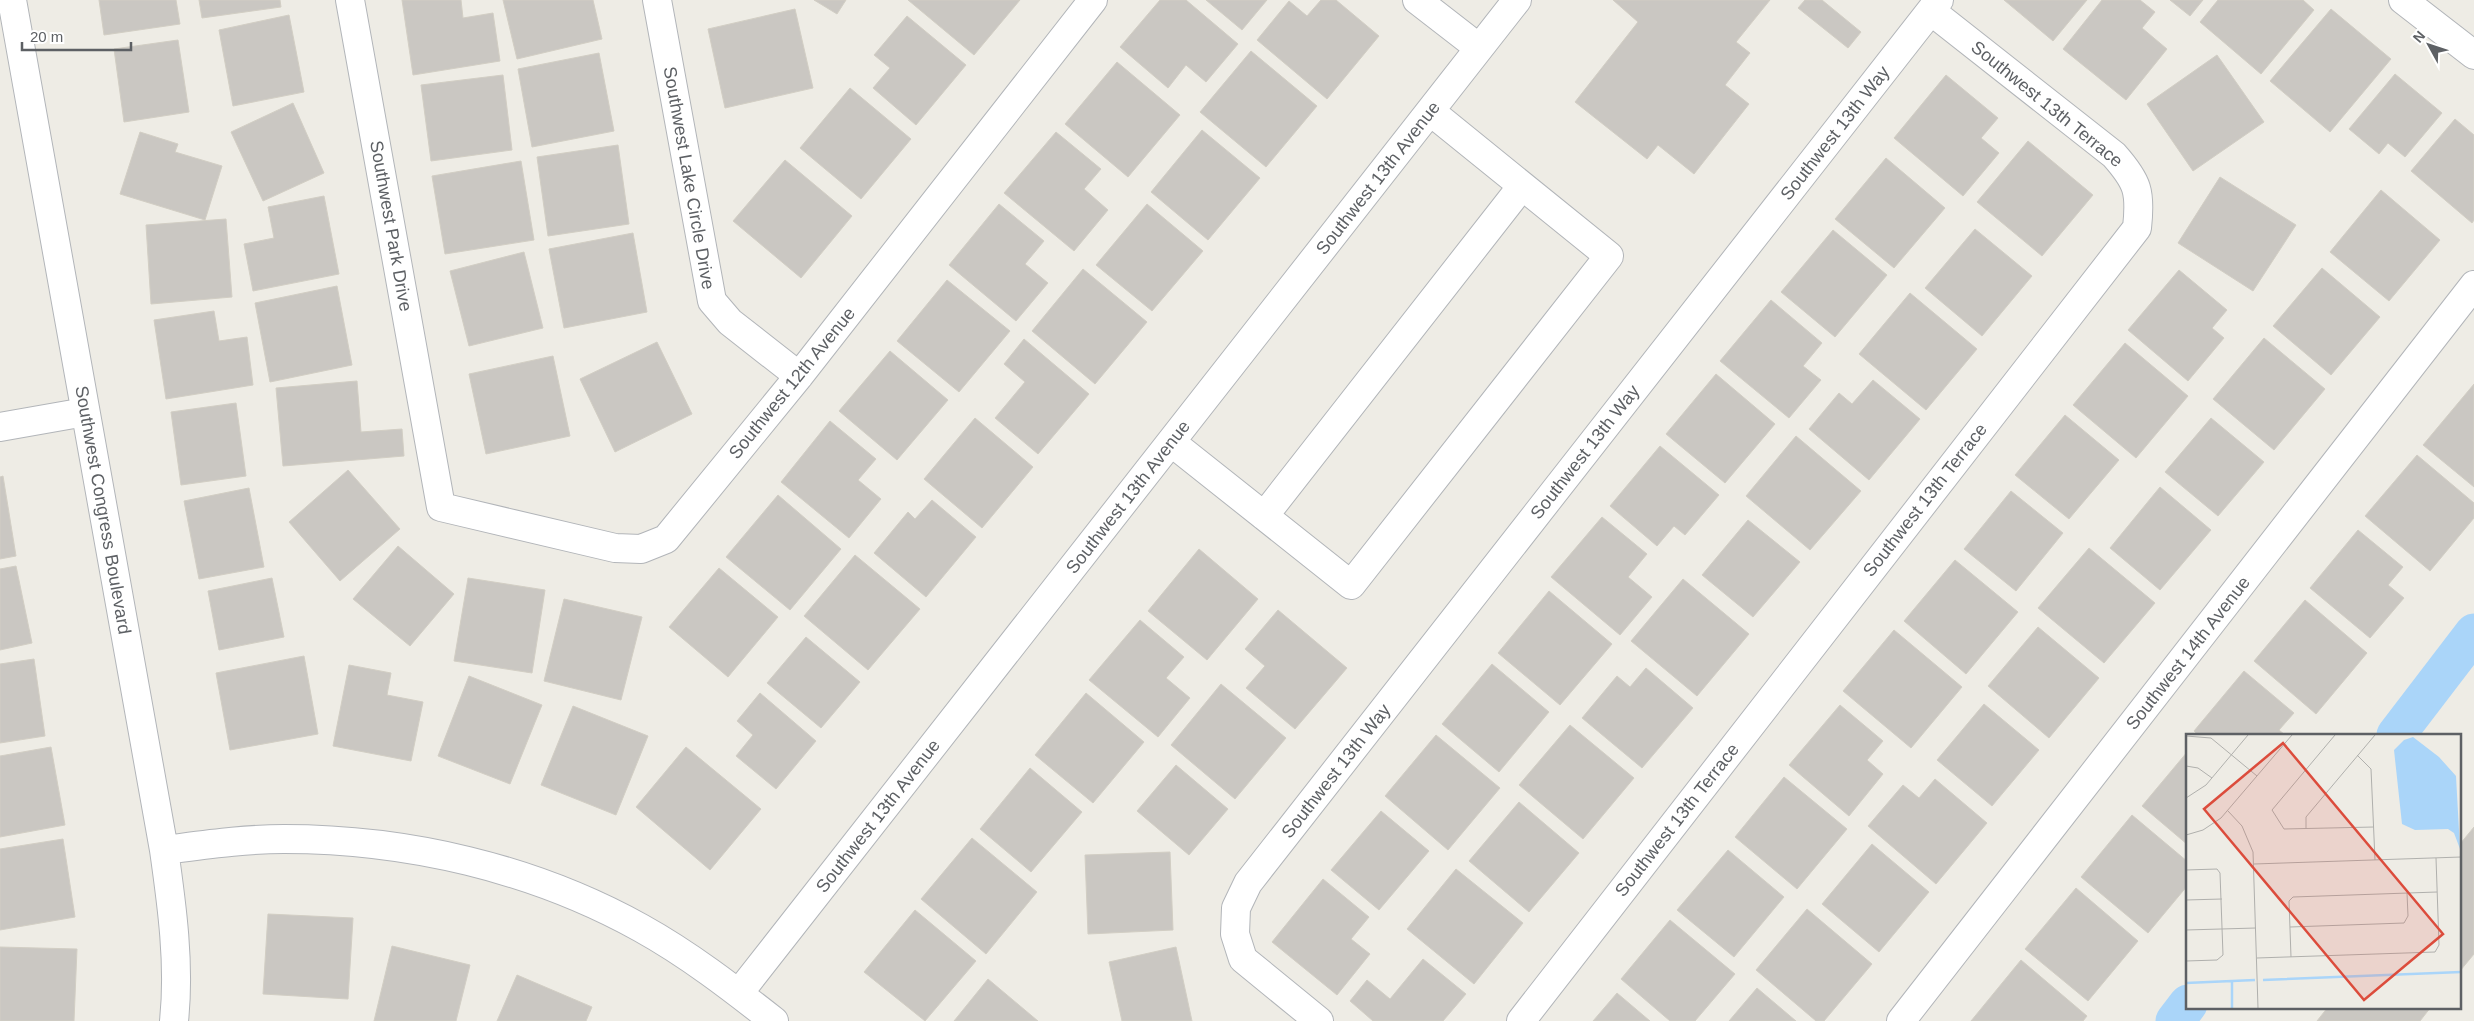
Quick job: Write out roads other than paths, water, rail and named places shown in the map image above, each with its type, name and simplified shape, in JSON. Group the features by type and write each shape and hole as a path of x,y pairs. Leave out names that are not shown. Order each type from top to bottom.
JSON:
{"street":[{"name":"Southwest Congress Boulevard","path":"12,0 164,850 171,899 175,957 174,1021"},
{"name":"Southwest Park Drive","path":"350,0 431,452"},
{"name":"Southwest Lake Circle Drive","path":"657,0 712,301 730,322 799,376"},
{"name":"Southwest 12th Avenue","path":"431,452 441,507 615,548 641,549 666,539 799,376 1093,0"},
{"path":"1417,0 1479,48"},
{"name":"Southwest 13th Avenue","path":"739,993 1517,0"},
{"path":"2403,0 2474,55"},
{"name":"Southwest 13th Way","path":"1320,1021 1243,959 1234,934 1236,908 1248,883 1935,6"},
{"name":"Southwest 13th Terrace","path":"1521,1021 2137,228 2140,201 2132,176 2114,155 1935,6"},
{"path":"1170,442 1351,585 1609,256 1430,111"},
{"path":"1264,516 1522,186"},
{"name":"Southwest 14th Avenue","path":"1901,1021 2474,285"},
{"path":"0,428 85,412"},
{"path":"164,850 225,842 284,839 373,844 477,863 560,890 640,928 739,993 774,1021"}],"waterway":[{"path":"2397,734 2474,633"},
{"path":"2175,1021 2186,1007"}]}
